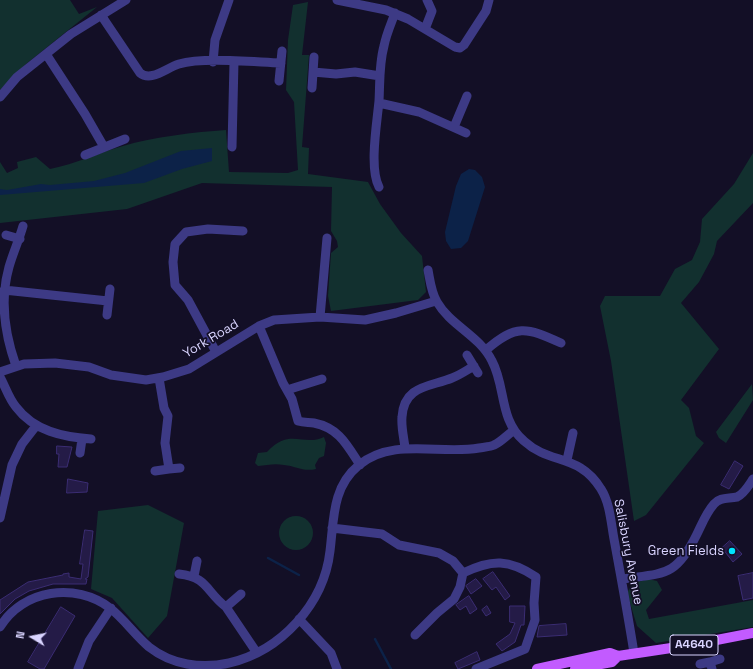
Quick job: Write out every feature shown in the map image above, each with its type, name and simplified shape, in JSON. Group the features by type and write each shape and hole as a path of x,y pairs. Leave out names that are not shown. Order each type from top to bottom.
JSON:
{"main road":[{"name":"A4640","path":"536,669 610,653 618,656 691,645 753,633"},
{"name":"A4640","path":"575,669 612,662 618,656"}],"street":[{"path":"0,97 17,77 46,54 72,34 126,0"},
{"path":"213,62 215,40 229,0"},
{"path":"337,0 386,10 425,29 455,47 460,48 464,45 486,11 489,0"},
{"path":"425,29 432,11 428,0"},
{"path":"379,187 376,181 375,170 376,127 380,76 383,46 395,14"},
{"path":"101,15 140,74 145,77 151,77 168,68 181,64 213,62 280,63"},
{"path":"279,81 282,51"},
{"path":"46,54 85,114 104,147"},
{"path":"312,88 314,57"},
{"path":"232,147 234,62"},
{"path":"313,72 336,74 355,72 380,76"},
{"path":"454,128 467,96"},
{"path":"379,103 419,112 466,133"},
{"path":"85,155 125,140"},
{"path":"16,366 2,316 4,290 9,265 20,239 23,226"},
{"path":"216,352 188,300 175,285 173,262 175,244 186,232 208,229 243,230"},
{"path":"6,235 20,239"},
{"path":"320,316 327,238"},
{"name":"Salisbury Avenue","path":"428,270 436,301 446,314 481,343 493,362 507,418 513,430 532,448 567,460 582,467 591,475 602,490 610,517 634,653"},
{"path":"107,315 110,289"},
{"path":"4,290 108,301"},
{"name":"York Road","path":"0,372 16,366 45,362 89,367 119,377 146,380 189,369 259,326 274,320 320,316 365,320 396,313 436,301"},
{"path":"259,326 283,383 292,399 298,421 320,424 336,433 342,438 360,465"},
{"path":"486,350 505,334 513,331 524,330 535,332 561,343"},
{"path":"405,448 402,418 409,397 421,387 476,369 467,356"},
{"path":"0,376 15,407 36,426 65,436 86,439 80,453"},
{"path":"158,378 164,408 168,416 165,443 169,469"},
{"path":"287,390 322,379"},
{"path":"0,518 12,465 22,444 36,426"},
{"path":"0,626 19,607 32,599 46,594 64,592 76,593 87,596 110,608 134,634 156,652 174,661 197,667 234,662 257,653 278,640 299,619 310,604 323,578 330,551 336,500 343,484 360,465 387,451 405,448 464,450 494,445 513,430"},
{"path":"567,460 573,433"},
{"path":"155,471 180,468"},
{"path":"622,579 670,570 688,552 707,513 715,503 722,499 737,497 743,493 753,479"},
{"path":"332,528 382,534 399,545 439,553 453,561 463,573"},
{"path":"194,576 197,561"},
{"path":"463,573 481,565 503,563 520,566 536,577 534,602 535,620 526,649 476,669"},
{"path":"415,635 437,613 454,599 460,587 463,573"},
{"path":"179,574 194,576 201,579 220,602 226,606 257,653"},
{"path":"226,606 241,594"},
{"path":"78,669 90,641 110,608"},
{"path":"299,619 331,653 337,669"},
{"path":"700,664 711,665 720,659"}],"green space":[{"path":"0,0 70,0 79,14 97,7 26,64 0,90"},
{"path":"308,2 302,55 309,55 302,147 309,148 308,174 368,182 380,204 401,233 422,256 426,292 418,300 331,311 328,296 331,253 338,247 337,241 331,231 332,187 202,183 127,209 0,223 0,162 7,173 18,168 17,162 36,157 50,169 147,140 226,130 229,172 288,173 298,170 294,102 286,90 288,40 293,5"},
{"path":"753,153 753,203 717,241 714,254 699,282 681,303 719,349 681,400 689,408 696,436 704,443 646,515 634,521 611,361 600,306 605,296 660,296 675,269 692,260 700,242 702,219 734,184"},
{"path":"752,384 753,400 726,443 719,438 716,432"},
{"path":"324,437 326,443 324,456 319,458 315,465 316,469 303,469 277,464 258,466 255,463 258,453 267,452 275,445 283,441 290,439 309,440"},
{"path":"148,505 184,523 167,616 148,638 112,598 91,589 98,511"},
{"path":"293,516 299,516 303,517 310,523 313,533 312,540 306,547 299,550 293,550 289,549 282,543 279,536 279,530 280,526 286,519"},
{"path":"648,579 657,581 662,590 646,610 649,619 753,600 753,627 656,643 637,626 627,593 632,584"}],"water":[{"path":"212,148 212,161 182,169 144,183 0,195 0,189 7,190 41,184 50,185 94,181 125,173 181,151"},
{"path":"469,169 475,170 482,177 485,187 468,241 461,248 451,249 446,241 445,232 456,186 461,174"}],"building":[{"path":"57,446 72,447 67,467 58,467 59,454 57,454"},
{"path":"735,461 743,466 729,489 721,485"},
{"path":"68,479 88,483 87,492 67,493"},
{"path":"85,530 93,531 88,577 85,579 87,579 86,584 53,584 29,591 15,599 0,614 0,600 28,582 69,573 69,577 81,579 83,564 80,564"},
{"name":"Green Fields","path":"730,541 742,554 733,562 722,548"},
{"path":"493,572 510,596 505,600 496,587 492,590 483,579"},
{"path":"753,573 753,598 743,600 738,576"},
{"path":"476,579 482,586 471,594 466,586"},
{"path":"469,596 477,609 470,614 466,606 460,610 456,605"},
{"path":"487,606 491,613 486,616 482,610"},
{"path":"510,606 525,606 524,625 521,625 515,642 502,651 496,644 510,634 515,623 510,622"},
{"path":"61,607 75,616 44,669 40,669 28,662"},
{"path":"566,624 567,635 537,637 539,626"},
{"path":"477,652 480,660 458,669 455,663"}],"waterway":[{"path":"268,558 299,575"},
{"path":"375,639 391,669"}],"place":[{"name":"Green Fields","path":"732,551"}]}
